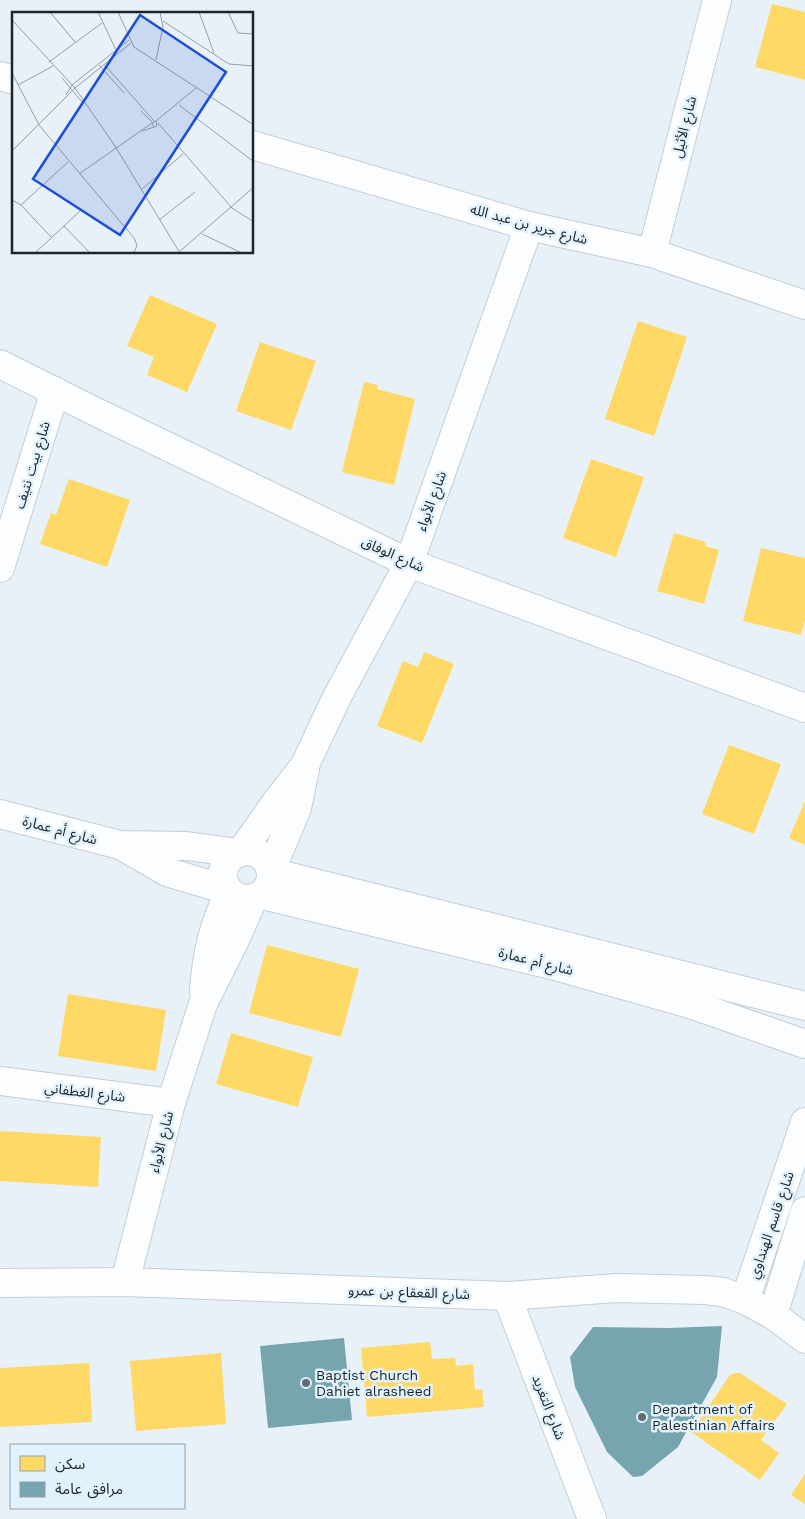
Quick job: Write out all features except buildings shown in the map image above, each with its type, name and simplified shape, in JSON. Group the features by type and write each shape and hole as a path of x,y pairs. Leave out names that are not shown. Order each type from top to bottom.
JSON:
{"street":[{"name":"شارع الأثيل","path":"652,253 717,0"},
{"name":"شارع جرير بن عبد الله","path":"254,145 529,226 652,253 805,305"},
{"name":"شارع الأبواء","path":"125,1282 171,1103 203,1004 205,965 209,944 224,904 252,886 297,808 306,765 336,699 409,563 529,226"},
{"name":"شارع الوفاق","path":"0,364 409,563 804,706"},
{"name":"شارع بيت نتيف","path":"0,568 55,391"},
{"name":"شارع الأبواء","path":"252,886 223,880 224,868 230,859 240,852 306,765"},
{"name":"شارع أم عمارة","path":"0,814 120,846 167,872 252,886 562,956 805,1006"},
{"name":"شارع أم عمارة","path":"120,846 187,846 254,852 265,859 252,886"},
{"name":"شارع أم عمارة","path":"562,956 690,1004 805,1044"},
{"name":"شارع الغطفاني","path":"0,1081 171,1103"},
{"name":"شارع قاسم الهنداوي","path":"745,1300 805,1122"},
{"name":"شارع قاسم الهنداوي","path":"773,1314 805,1212"},
{"name":"شارع القعقاع بن عمرو","path":"0,1283 125,1282 506,1296 616,1288 679,1288 723,1292 745,1300 773,1314 805,1339"},
{"name":"شارع التغريد","path":"506,1296 592,1519"}],"place":[{"name":"Baptist Church Dahiet alrasheed","path":"306,1383"},
{"name":"Department of Palestinian Affairs","path":"642,1417"}]}
